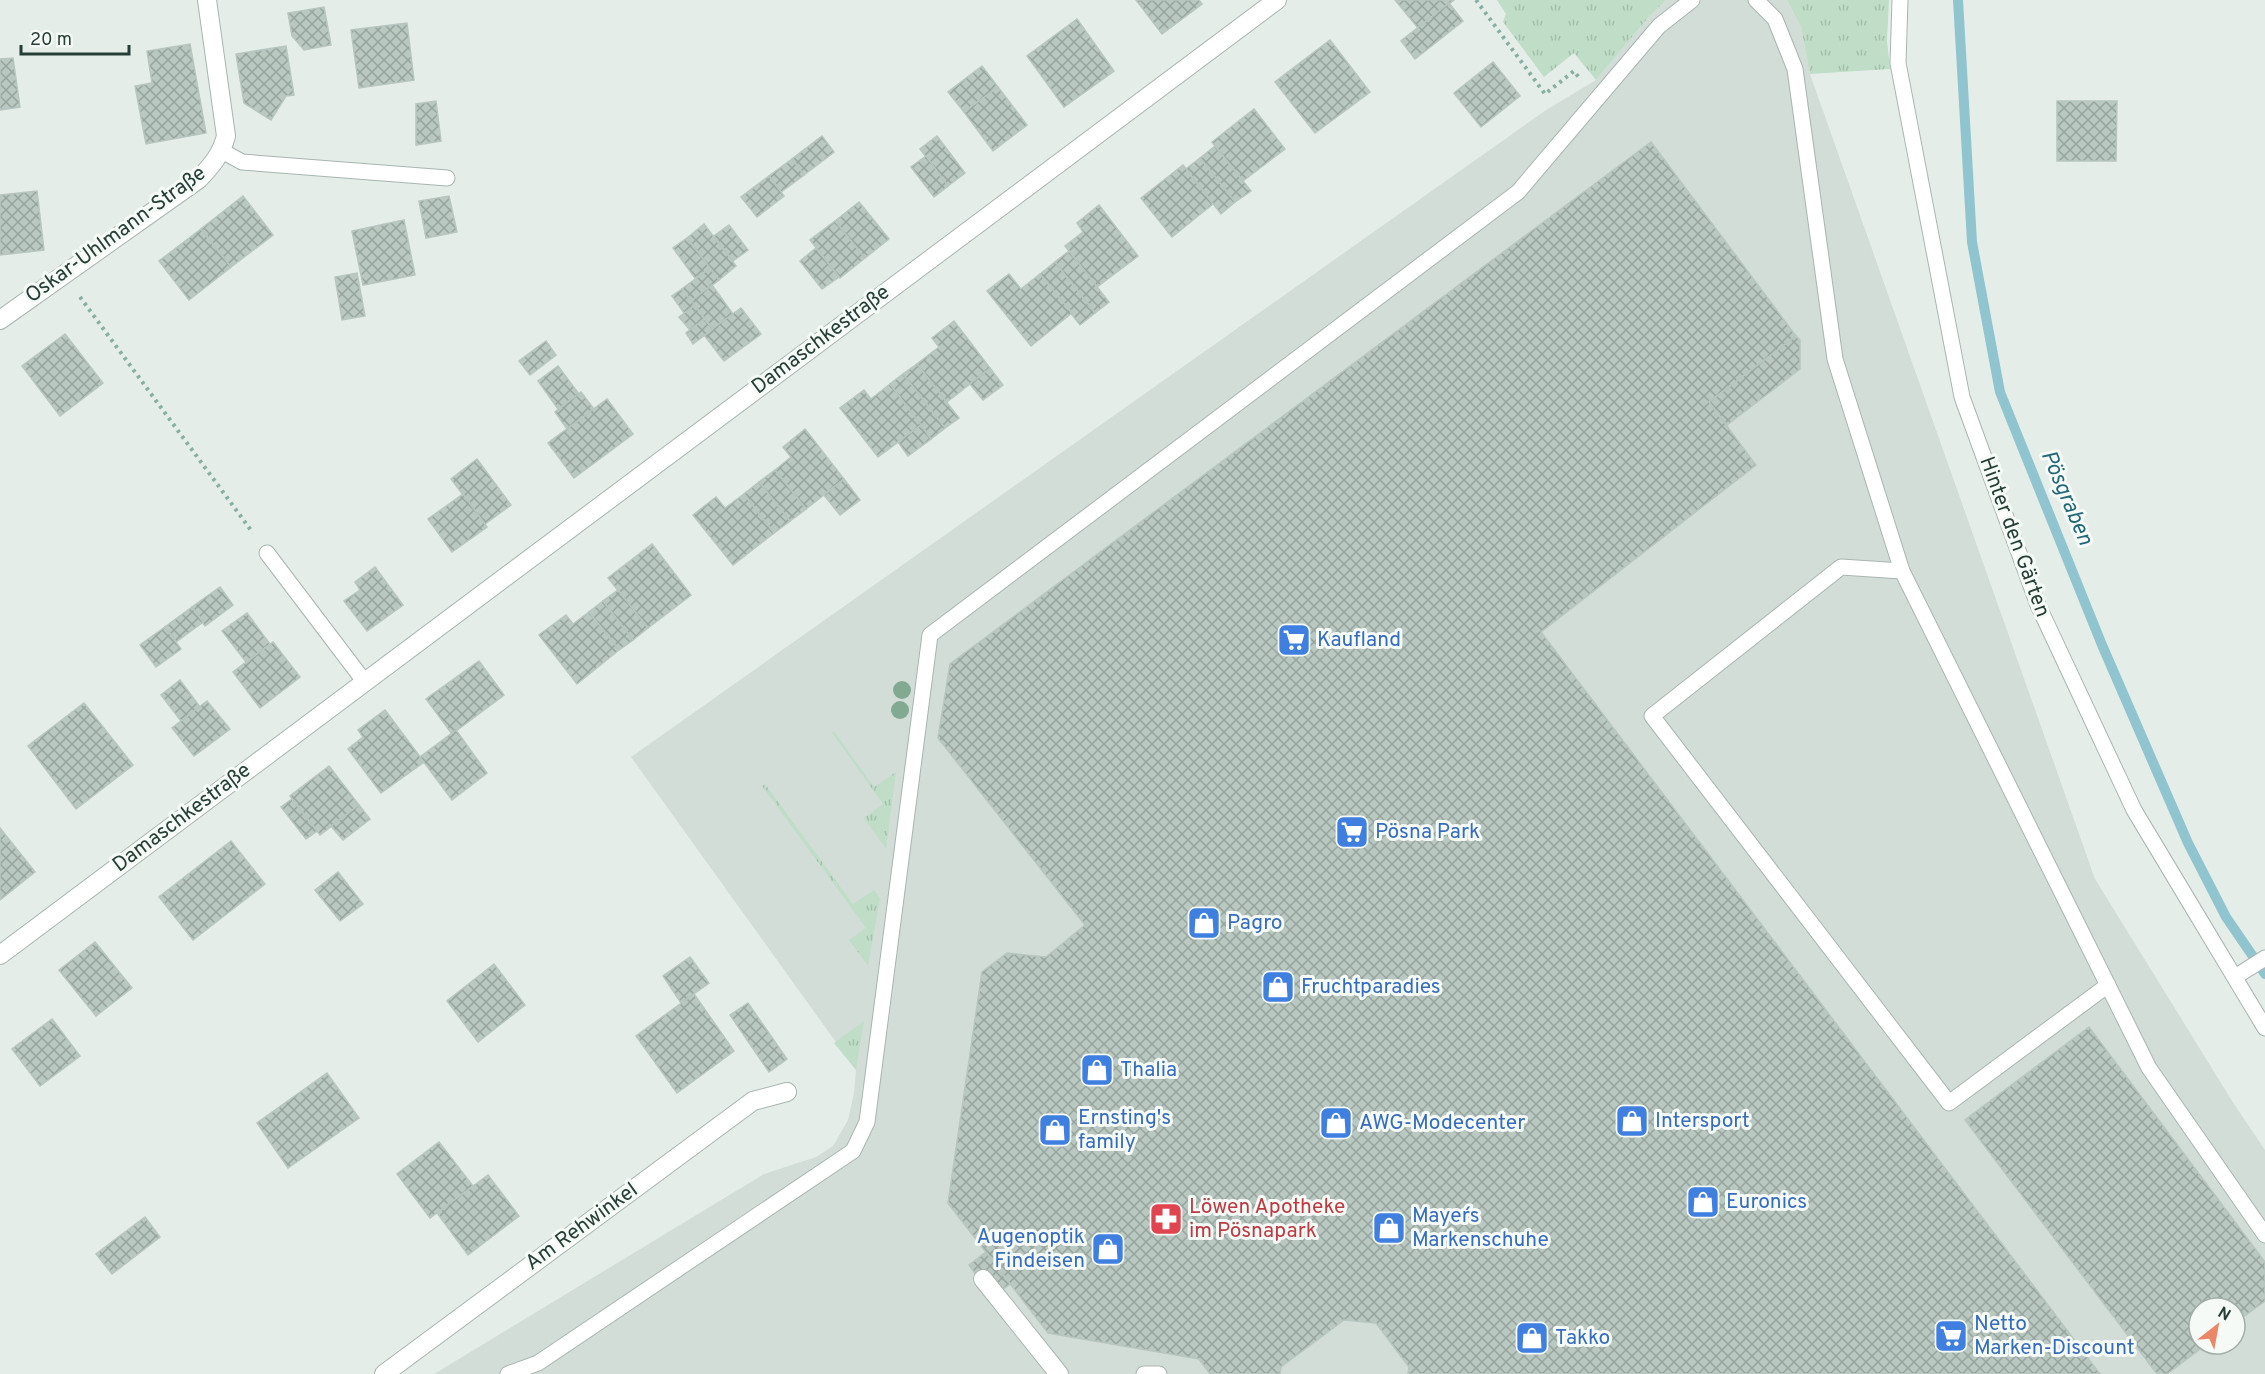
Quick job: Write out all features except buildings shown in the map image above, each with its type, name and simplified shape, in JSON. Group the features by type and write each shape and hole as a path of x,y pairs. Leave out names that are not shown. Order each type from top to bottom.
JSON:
{"street":[{"name":"Oskar-Uhlmann-Straße","path":"0,320 199,179 222,151 226,136 225,115 207,0"},
{"name":"Damaschkestraße","path":"0,955 1277,0"},
{"name":"Am Rehwinkel","path":"384,1374 753,1101 787,1092"},
{"path":"983,1280 1059,1374"}],"lane":[{"path":"508,1374 542,1369 853,1151 867,1122 930,635 1518,192 1659,26 1692,0"},
{"path":"1756,0 1775,19 1795,69 1835,359 1902,571 2149,1068 2265,1235"},
{"name":"Hinter den Gärten","path":"1900,0 1898,63 1962,397 2038,605 2113,767 2134,810 2265,1028"},
{"path":"222,151 242,162 447,178"},
{"path":"267,553 364,681"},
{"path":"1902,571 1841,567 1652,716 1949,1103 2108,985"},
{"path":"2235,977 2265,958"},
{"path":"1144,1374 1159,1374"}],"path":[{"path":"1476,0 1545,94 1574,71 1597,101"},
{"path":"63,274 267,553"}],"shaded area":[{"path":"1666,0 1787,0 1801,27 1810,74 2095,879 2234,1104 2265,1150 2265,1374 434,1374 764,1174 816,1157 833,1146 848,1120 856,1070 631,757 1546,110 1596,80"}],"green space":[{"path":"1497,0 1666,0 1596,80 1574,53 1544,77 1503,22 1506,14"},
{"path":"1787,0 1889,0 1887,41 1890,69 1810,74 1801,27"},
{"path":"834,731 874,787 896,772 886,849 864,818 883,804 832,733"},
{"path":"765,784 853,904 874,890 880,898 868,966 849,940 866,928 762,786"},
{"path":"864,1021 856,1070 834,1043"}],"waterway":[{"name":"Pösgraben","path":"1958,0 1972,242 2000,392 2102,645 2188,843 2226,917 2265,974"}],"place":[{"name":"Kaufland","path":"1294,640"},
{"name":"Pösna Park","path":"1352,832"},
{"name":"Pagro","path":"1204,923"},
{"name":"Fruchtparadies","path":"1278,987"},
{"name":"Thalia","path":"1097,1070"},
{"name":"Intersport","path":"1632,1121"},
{"name":"AWG-Modecenter","path":"1336,1123"},
{"name":"Ernsting's family","path":"1055,1130"},
{"name":"Euronics","path":"1703,1202"},
{"name":"Löwen Apotheke im Pösnapark","path":"1166,1219"},
{"name":"Mayer´s Markenschuhe","path":"1389,1228"},
{"name":"Augenoptik Findeisen","path":"1108,1249"},
{"name":"Netto Marken-Discount","path":"1951,1336"},
{"name":"Takko","path":"1532,1338"}]}
